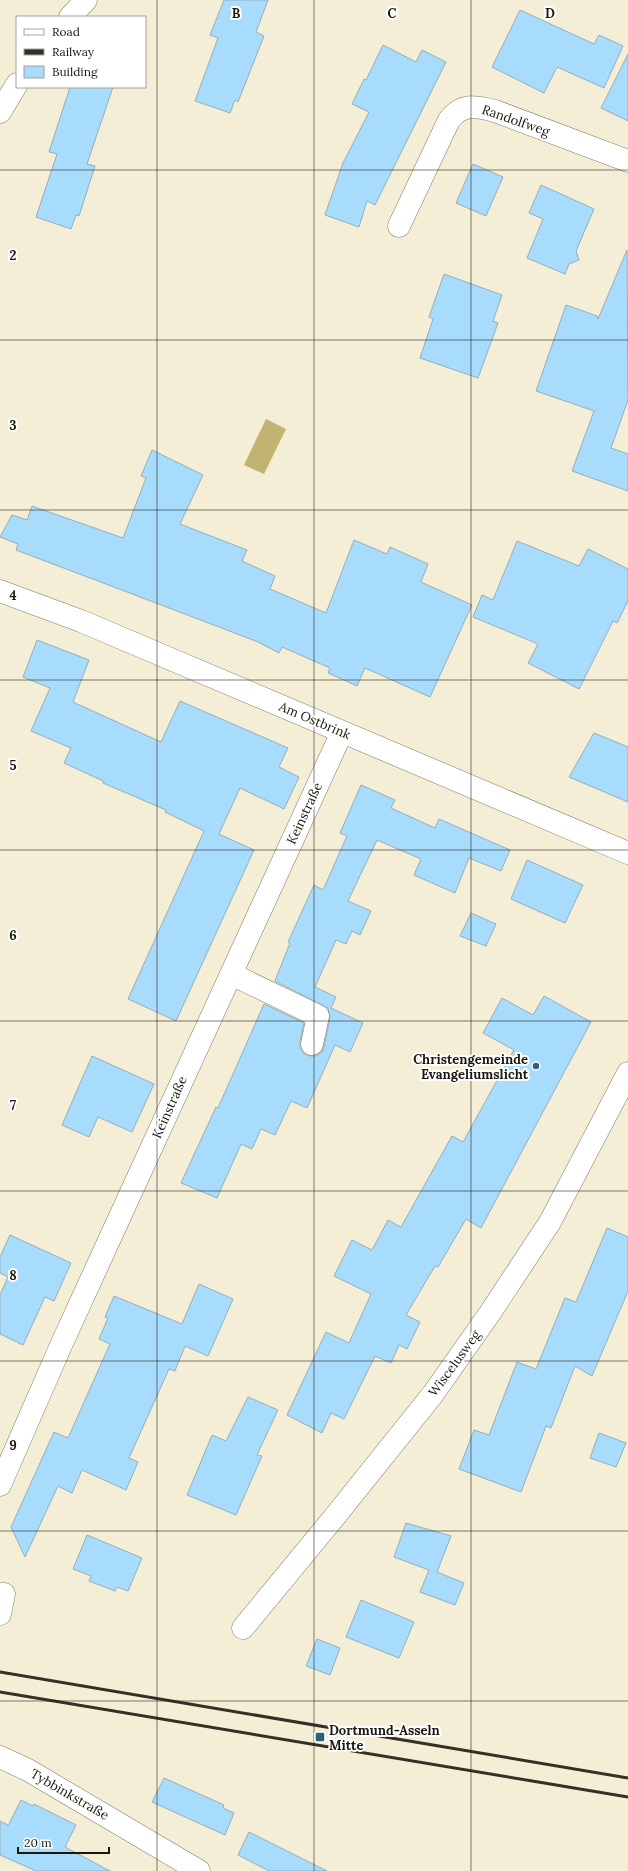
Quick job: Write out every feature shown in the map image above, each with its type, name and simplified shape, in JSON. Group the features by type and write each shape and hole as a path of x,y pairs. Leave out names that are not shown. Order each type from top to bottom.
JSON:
{"street":[{"path":"71,16 86,0"},
{"path":"0,112 16,86"},
{"name":"Randolfweg","path":"399,226 449,120 456,112 466,108 475,106 495,111 628,161"},
{"name":"Am Ostbrink","path":"0,591 81,621 628,853"},
{"name":"Keinstraße","path":"0,1485 62,1343 342,732"},
{"path":"230,974 318,1016 312,1044"},
{"name":"Wiscelusweg","path":"243,1628 433,1394 490,1313 550,1222 604,1122 628,1073"},
{"path":"0,1594 4,1594 0,1614"},
{"name":"Tybbinkstraße","path":"0,1758 28,1770 199,1871"}],"shaded area":[{"path":"266,419 286,429 264,474 244,465"}],"building":[{"path":"224,0 268,0 256,32 264,36 238,102 235,100 230,113 195,101 218,38 210,35"},
{"path":"520,10 594,44 599,35 623,46 604,88 557,67 544,93 492,67"},
{"path":"383,45 416,62 422,50 446,62 375,205 367,201 359,227 325,215 343,163 369,112 352,104 364,79 366,80"},
{"path":"628,54 628,121 601,108"},
{"path":"70,88 113,88 87,164 95,166 79,216 76,215 71,229 36,217 57,154 49,152"},
{"path":"473,164 503,177 486,216 456,203"},
{"path":"541,185 594,209 576,251 579,260 569,264 565,274 527,258 543,219 529,213"},
{"path":"627,250 628,400 611,448 628,454 628,491 572,471 594,411 536,391 566,305 597,316 598,319"},
{"path":"444,274 502,295 493,321 498,323 478,378 420,358 433,319 429,317"},
{"path":"152,450 203,475 180,524 247,550 242,561 275,576 270,589 326,613 354,540 387,554 390,547 428,564 421,582 472,605 430,697 365,668 357,686 328,673 330,668 282,647 279,653 258,642 16,550 18,544 0,537 12,515 27,520 32,506 123,538 146,478 141,476"},
{"path":"517,541 579,566 588,549 628,569 628,601 617,623 613,621 579,689 528,663 538,644 473,617 482,595 493,600"},
{"path":"37,640 89,660 73,702 161,742 180,701 288,748 279,767 299,777 284,809 240,788 219,834 254,850 176,1021 128,999 204,831 165,812 166,810 103,783 103,781 64,763 71,748 31,731 50,688 23,677"},
{"path":"594,733 628,747 628,802 569,777"},
{"path":"361,785 395,800 391,808 435,828 439,819 510,850 501,871 469,858 455,893 414,875 421,859 377,840 348,901 371,911 360,935 352,931 346,944 336,940 315,987 336,997 331,1008 363,1023 350,1052 335,1045 307,1108 291,1101 275,1135 261,1129 252,1149 241,1144 217,1198 181,1183 216,1107 218,1108 264,1004 304,1023 300,1048 304,1054 316,1056 322,1052 324,1047 330,1018 328,1008 275,981 290,943 288,942 314,885 323,890 347,836 340,833"},
{"path":"527,860 583,885 565,923 511,899"},
{"path":"471,913 496,924 486,946 460,936"},
{"path":"544,996 591,1022 481,1228 466,1219 438,1267 435,1266 406,1315 420,1322 407,1349 399,1345 391,1363 375,1356 344,1419 331,1413 322,1433 287,1415 326,1332 349,1343 371,1294 334,1276 352,1240 372,1250 388,1220 401,1227 452,1136 463,1142 514,1050 483,1033 502,998 533,1015"},
{"path":"92,1056 154,1084 132,1132 98,1117 89,1137 62,1125"},
{"path":"607,1228 628,1237 628,1291 592,1376 575,1366 551,1428 546,1426 521,1492 459,1469 474,1430 489,1435 517,1362 536,1369 565,1298 576,1302"},
{"path":"10,1235 71,1263 54,1301 45,1297 23,1345 0,1334 0,1295 8,1277 0,1273 0,1257"},
{"path":"199,1284 233,1299 208,1356 185,1346 175,1371 169,1369 129,1458 138,1462 126,1490 82,1470 72,1493 58,1486 25,1557 11,1527 54,1432 68,1438 110,1344 99,1339 108,1318 105,1317 114,1296 182,1324"},
{"path":"248,1397 278,1410 257,1455 262,1456 236,1515 187,1495 212,1435 226,1441"},
{"path":"599,1433 626,1443 616,1467 590,1458"},
{"path":"406,1523 451,1536 437,1572 464,1583 455,1605 420,1592 429,1570 394,1557"},
{"path":"87,1535 142,1558 128,1591 117,1587 115,1591 89,1581 91,1576 73,1569"},
{"path":"361,1600 414,1622 399,1658 346,1637"},
{"path":"317,1639 340,1648 330,1675 306,1666"},
{"path":"164,1778 224,1805 223,1808 234,1813 225,1835 152,1802"},
{"path":"21,1800 33,1806 34,1804 76,1825 65,1847 110,1871 36,1871 0,1855 0,1821 8,1825 9,1824"},
{"path":"249,1832 327,1871 269,1871 238,1855"}],"railway":[{"path":"0,1672 628,1778"},
{"path":"0,1692 628,1797"}],"place":[{"name":"Christengemeinde Evangeliumslicht","path":"536,1066"},
{"name":"Dortmund-Asseln Mitte","path":"320,1737"}]}
